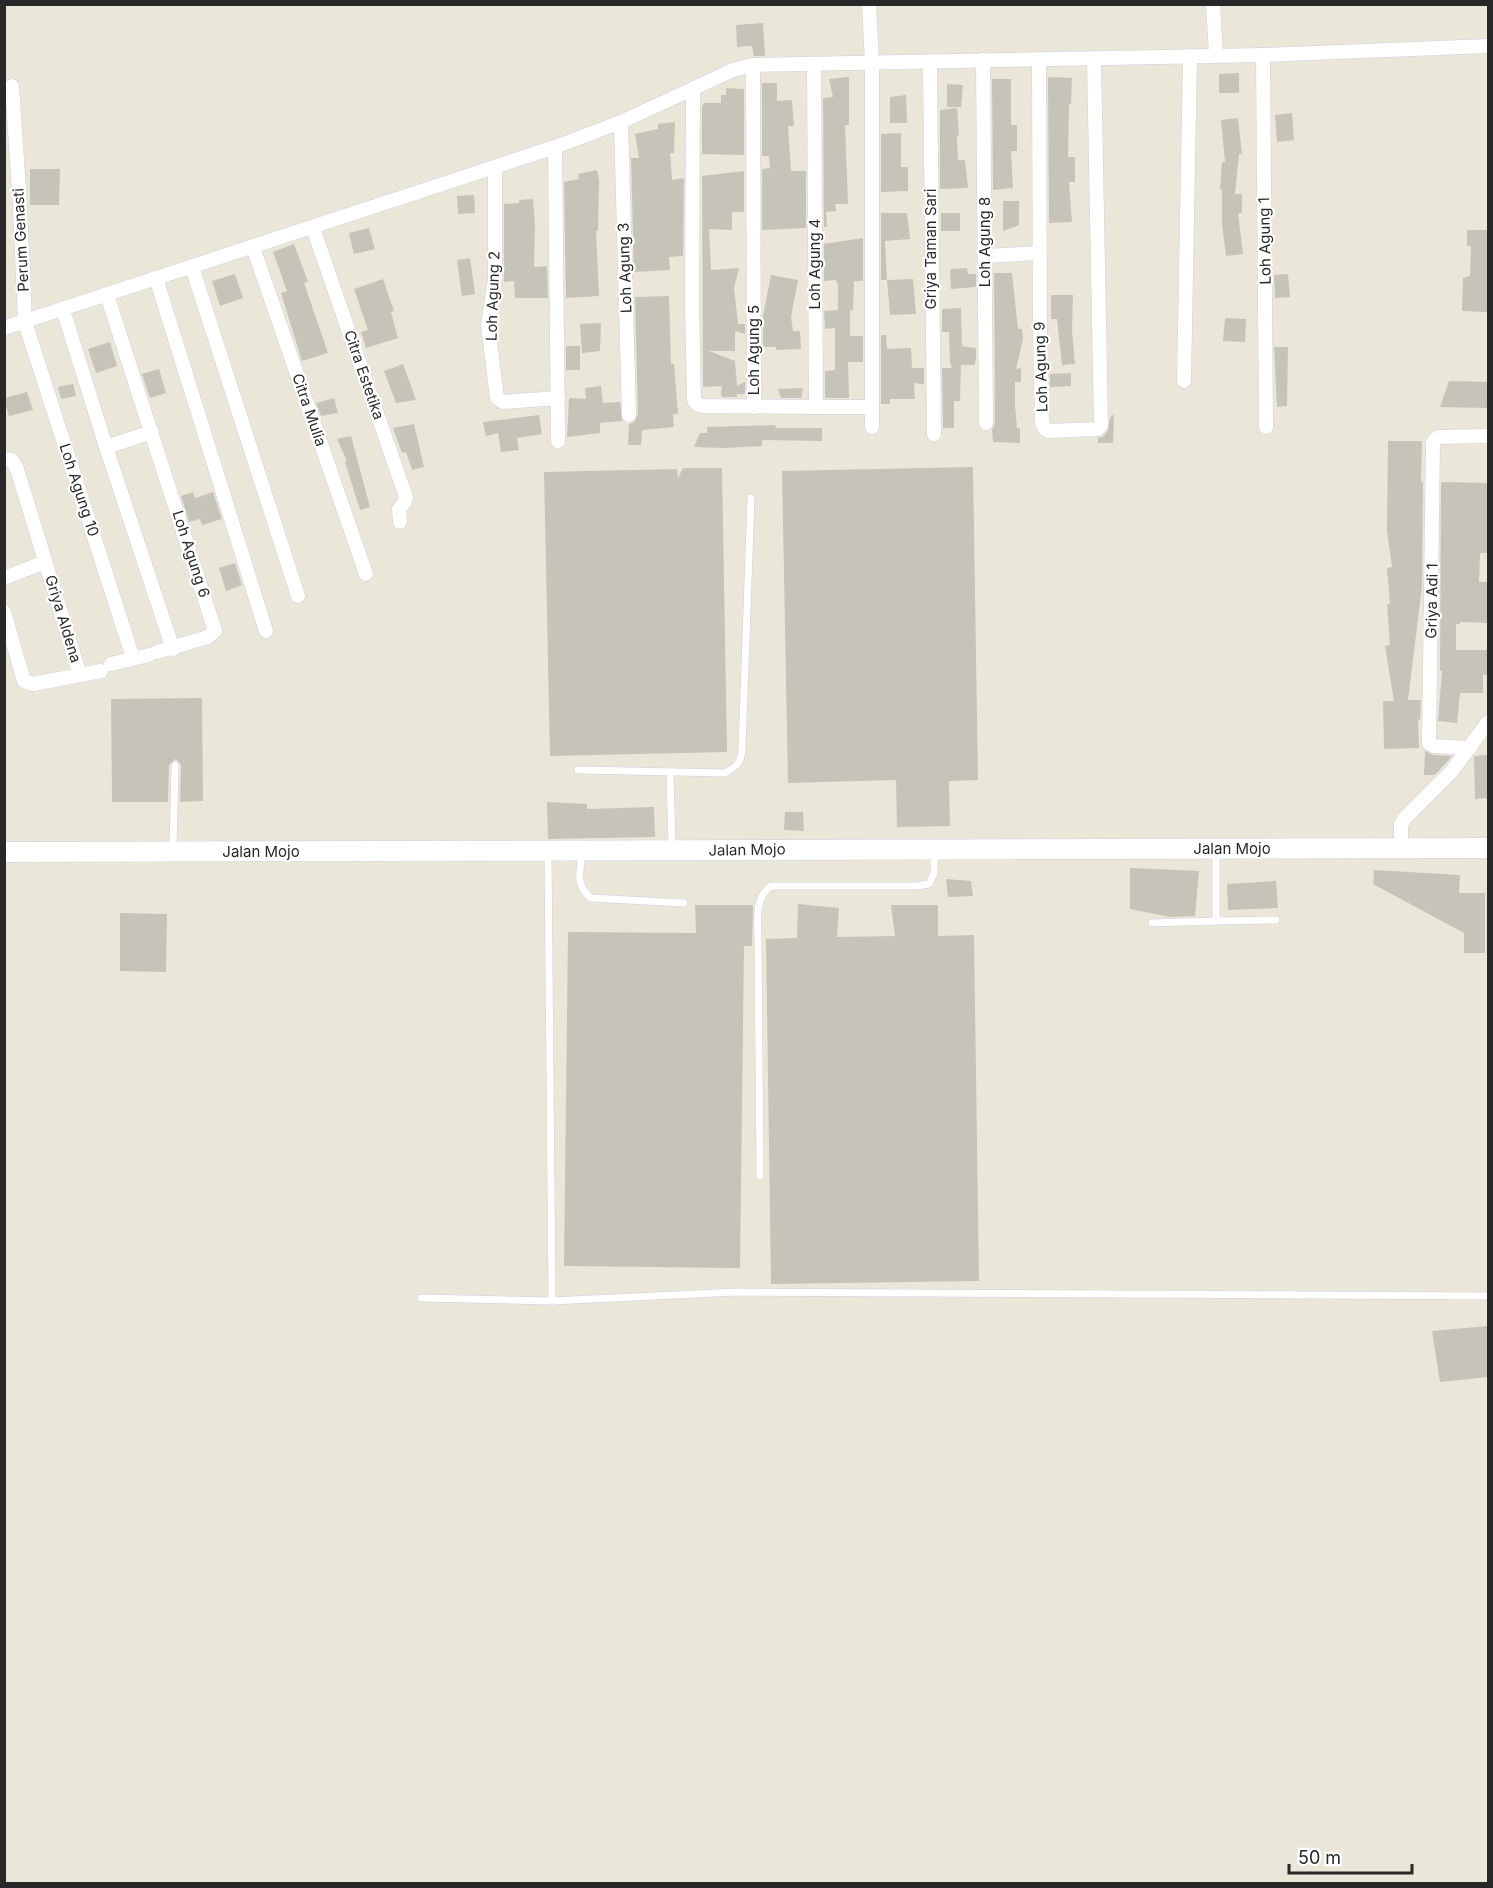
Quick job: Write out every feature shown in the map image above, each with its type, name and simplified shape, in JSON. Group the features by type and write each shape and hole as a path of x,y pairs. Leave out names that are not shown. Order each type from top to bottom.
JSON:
{"street":[{"path":"869,4 872,64 872,427"},
{"path":"1213,4 1216,55"},
{"path":"4,328 555,147 621,122 733,70 753,65 1263,55 1488,46"},
{"name":"Loh Agung 1","path":"1263,55 1266,427"},
{"path":"1184,381 1190,56"},
{"name":"Loh Agung 9","path":"1039,59 1040,334 1044,428 1048,431 1098,429 1101,425 1094,58"},
{"name":"Loh Agung 8","path":"983,60 986,423"},
{"name":"Griya Taman Sari","path":"930,63 934,434"},
{"name":"Loh Agung 5","path":"693,90 694,400 702,406 754,407 753,65"},
{"name":"Loh Agung 4","path":"814,65 816,406"},
{"name":"Perum Genasti","path":"12,86 20,205 24,322"},
{"name":"Loh Agung 3","path":"621,122 629,415"},
{"path":"555,147 558,441"},
{"name":"Loh Agung 2","path":"495,167 495,279 488,325 497,398 503,402 558,398"},
{"name":"Citra Estetika","path":"313,228 406,497 399,509 400,522"},
{"name":"Citra Mulia","path":"253,247 366,574"},
{"path":"986,256 1039,253"},
{"path":"192,267 298,596"},
{"path":"156,278 266,631"},
{"name":"Loh Agung 6","path":"107,295 215,631 208,637 173,649 133,658"},
{"path":"66,319 173,649"},
{"name":"Loh Agung 10","path":"24,322 133,658"},
{"path":"754,407 872,408"},
{"path":"106,447 152,432"},
{"name":"Griya Adi 1","path":"1470,748 1434,746 1429,743 1433,442 1436,438 1443,436 1488,436"},
{"name":"Griya Aldena","path":"4,459 12,460 17,469 80,675"},
{"name":"Griya Aldena","path":"4,578 45,562"},
{"name":"Griya Aldena","path":"4,612 24,681 33,684 80,675 133,658"},
{"path":"1401,840 1404,819 1452,771 1488,722"},
{"name":"Jalan Mojo","path":"4,852 548,852 934,848 1216,850 1401,840 1488,848"}],"lane":[{"path":"578,770 725,773 737,766 741,758 751,498"},
{"path":"173,852 175,765"},
{"path":"670,772 672,851"},
{"path":"760,1176 758,940 759,904 764,892 771,886 918,886 929,884 934,873 934,848"},
{"path":"1216,850 1216,921"},
{"path":"582,851 579,882 583,891 591,898 684,903"},
{"path":"548,852 552,1301"},
{"path":"1152,923 1276,920"},
{"path":"421,1298 552,1301 736,1292 1488,1296"}],"building":[{"path":"763,23 765,56 754,56 752,46 737,47 736,25"},
{"path":"1239,73 1239,93 1219,93 1219,74"},
{"path":"849,77 849,125 845,125 848,204 835,204 836,211 826,212 827,227 824,227 823,98 833,97 829,79"},
{"path":"1048,77 1072,78 1068,157 1075,157 1075,182 1069,182 1072,222 1049,223"},
{"path":"992,79 1011,79 1011,125 1017,125 1017,151 1011,151 1013,188 993,190"},
{"path":"762,83 777,83 777,101 792,100 794,126 788,126 791,171 806,171 806,228 762,230 762,169 770,168 769,156 762,156"},
{"path":"947,84 963,85 961,107 947,107"},
{"path":"726,88 744,89 744,155 702,154 702,107 704,103 721,103 721,95 726,95"},
{"path":"906,95 907,123 890,123 890,97"},
{"path":"957,108 958,160 965,160 968,188 940,189 940,110"},
{"path":"1292,113 1294,140 1277,142 1275,115"},
{"path":"1238,118 1242,154 1239,154 1235,194 1242,194 1242,213 1238,213 1243,254 1226,256 1222,224 1222,189 1220,189 1222,162 1225,162 1221,120"},
{"path":"675,122 674,153 670,153 672,180 684,178 683,256 669,257 670,270 634,272 631,158 639,158 635,134 658,129 658,124"},
{"path":"901,133 901,167 908,167 908,191 881,192 881,134"},
{"path":"30,169 60,169 59,205 30,205"},
{"path":"597,170 599,180 598,231 596,231 599,296 566,298 564,182 579,179 578,174"},
{"path":"744,171 744,212 732,212 732,230 709,229 711,270 739,268 734,288 738,324 745,324 745,334 735,331 735,351 709,351 735,361 737,386 745,382 745,394 737,394 737,397 722,397 722,386 703,387 702,176"},
{"path":"474,195 475,213 458,214 457,196"},
{"path":"533,199 534,267 547,266 548,298 515,298 514,281 504,282 504,204"},
{"path":"1003,201 1019,201 1019,225 1003,231"},
{"path":"881,213 907,213 910,239 885,241 887,280 881,280"},
{"path":"941,213 960,213 960,231 941,231"},
{"path":"369,228 375,249 354,254 349,233"},
{"path":"1467,230 1488,230 1488,312 1462,311 1463,278 1470,276 1471,246 1467,246"},
{"path":"863,238 863,281 854,281 853,310 850,310 850,336 863,336 863,362 848,362 849,398 825,398 825,371 835,370 835,328 825,329 824,311 838,310 838,283 836,280 824,281 824,244"},
{"path":"294,244 308,282 304,283 328,353 302,361 281,293 287,291 273,252"},
{"path":"470,258 475,294 462,296 457,260"},
{"path":"967,268 968,274 976,274 976,287 951,289 950,269"},
{"path":"994,273 1012,273 1018,329 1022,329 1023,339 1016,369 1021,368 1021,382 1015,382 1015,405 1017,428 1020,428 1020,443 993,442 992,430 995,423"},
{"path":"235,274 243,298 220,306 212,281"},
{"path":"1288,274 1290,297 1275,298 1274,275"},
{"path":"771,275 798,280 791,317 793,331 800,331 801,349 776,350 776,347 763,347 763,316"},
{"path":"383,279 394,311 391,312 398,338 366,348 361,332 368,330 354,289"},
{"path":"913,279 916,314 890,315 887,280"},
{"path":"1051,295 1073,295 1072,331 1075,364 1062,365 1057,319 1051,319"},
{"path":"669,296 671,364 674,364 678,414 673,414 674,427 642,430 641,445 628,445 629,424 634,422 638,415 635,297"},
{"path":"961,308 962,346 976,348 975,365 961,365 960,401 954,401 954,428 943,428 942,368 952,368 949,332 942,332 942,309"},
{"path":"1225,318 1246,319 1245,342 1223,341"},
{"path":"601,323 600,351 582,353 580,324"},
{"path":"881,335 886,335 887,349 911,348 912,368 924,368 924,384 914,383 915,399 890,399 890,404 881,404"},
{"path":"110,342 117,366 96,373 88,349"},
{"path":"566,346 580,346 580,370 566,370"},
{"path":"1274,347 1288,347 1287,406 1277,407"},
{"path":"403,364 416,400 396,403 384,371"},
{"path":"159,369 166,393 150,398 142,374"},
{"path":"1071,373 1071,386 1050,387 1050,374"},
{"path":"1449,381 1488,382 1488,408 1440,407"},
{"path":"73,384 76,396 61,399 58,387"},
{"path":"601,386 603,403 620,402 622,421 600,423 600,433 567,437 569,398 586,399 585,388"},
{"path":"803,388 801,398 781,398 778,389"},
{"path":"27,392 33,410 9,416 4,398"},
{"path":"334,398 338,413 321,416 316,403"},
{"path":"1114,414 1113,443 1098,443 1098,438 1103,437 1108,430 1110,418"},
{"path":"539,415 542,434 517,438 519,450 501,452 498,433 486,436 483,422"},
{"path":"414,424 424,467 412,470 406,452 402,453 393,428"},
{"path":"775,425 776,428 822,428 822,441 762,440 762,446 694,447 700,433 707,433 707,427"},
{"path":"351,436 370,507 360,510 345,462 347,461 337,439"},
{"path":"1388,441 1422,441 1422,586 1408,700 1421,700 1420,720 1418,719 1419,748 1384,749 1383,701 1394,701 1385,646 1390,645 1387,568 1392,567 1387,530"},
{"path":"973,467 978,780 949,781 950,826 897,827 896,780 788,783 782,471"},
{"path":"683,468 722,468 727,752 550,756 544,472 677,469 678,478"},
{"path":"1441,482 1488,483 1488,553 1480,553 1479,582 1488,582 1488,623 1460,622 1456,624 1456,650 1488,650 1488,675 1483,675 1483,693 1460,693 1457,723 1438,721 1442,671 1440,671"},
{"path":"193,492 195,498 213,492 222,519 202,525 200,519 189,522 181,496"},
{"path":"235,563 242,585 226,591 219,568"},
{"path":"202,698 203,801 180,802 181,765 175,759 169,765 168,802 112,802 111,699"},
{"path":"1425,751 1433,755 1452,756 1435,775 1424,775"},
{"path":"1488,755 1488,798 1475,799 1474,756"},
{"path":"547,802 587,804 587,809 654,807 655,837 548,839"},
{"path":"785,812 803,812 804,831 784,830"},
{"path":"1130,868 1199,871 1195,916 1170,917 1130,909"},
{"path":"1374,870 1460,875 1459,893 1485,893 1485,953 1464,953 1464,933 1373,884"},
{"path":"946,879 971,881 973,896 948,897"},
{"path":"1276,881 1278,908 1228,910 1227,884"},
{"path":"798,904 839,908 837,937 895,936 891,905 938,905 938,936 974,935 979,1281 771,1284 766,939 797,938"},
{"path":"695,905 753,905 752,946 744,946 740,1268 564,1266 568,932 696,933"},
{"path":"120,913 167,914 166,972 120,971"},
{"path":"1488,1326 1488,1377 1440,1382 1432,1331"}]}
